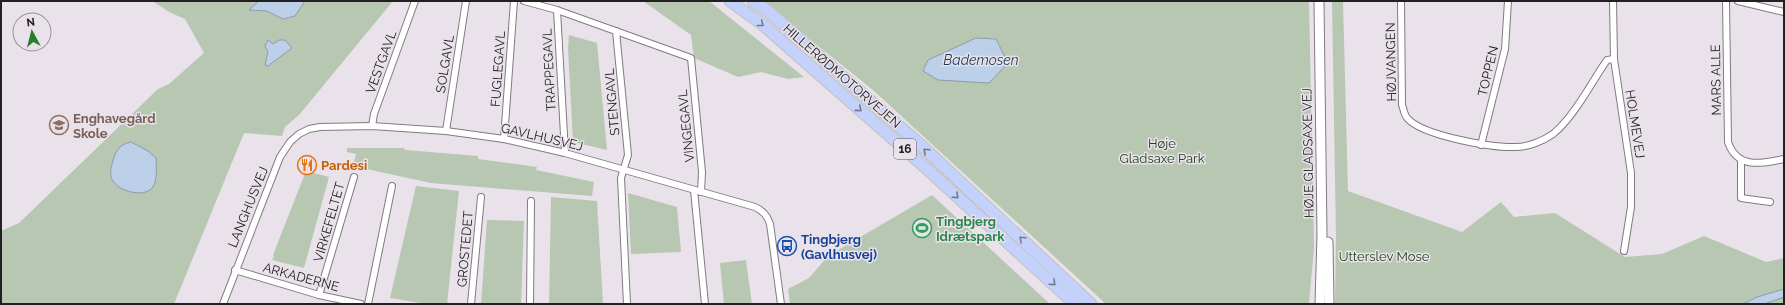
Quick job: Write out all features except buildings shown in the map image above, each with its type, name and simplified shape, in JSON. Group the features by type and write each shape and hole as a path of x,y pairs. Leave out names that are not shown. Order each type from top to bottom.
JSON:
{"highway":[{"name":"HILLERØDMOTORVEJEN","path":"730,1 762,24 910,154 1076,304"},
{"name":"HILLERØDMOTORVEJEN","path":"753,1 768,11 922,147 1091,304"}],"street":[{"name":"SOLGAVL","path":"446,131 466,1"},
{"name":"FUGLEGAVL","path":"504,139 514,1"},
{"path":"524,1 557,10 616,31"},
{"name":"HØJE GLADSAXE VEJ","path":"1319,1 1322,235 1320,304"},
{"name":"HØJE GLADSAXE VEJ","path":"1325,1 1329,304"},
{"name":"HØJVANGEN","path":"1401,1 1402,105 1405,115 1409,120 1428,130 1457,140 1481,145"},
{"name":"TOPPEN","path":"1481,145 1505,49 1508,1"},
{"name":"HOLMEVEJ","path":"1613,1 1614,58 1631,173 1631,207 1624,251"},
{"name":"MARS ALLE","path":"1726,1 1728,142 1738,159"},
{"path":"1738,1 1784,12"},
{"name":"VESTGAVL","path":"372,126 374,114 414,3"},
{"name":"TRAPPEGAVL","path":"557,10 565,153"},
{"name":"VINGEGAVL","path":"616,31 691,58 702,172 697,191 705,304"},
{"name":"STENGAVL","path":"616,31 628,155 621,178 627,304"},
{"path":"1481,145 1517,147 1534,144 1552,134 1566,120 1607,60 1614,58"},
{"name":"GAVLHUSVEJ","path":"309,129 320,127 372,126 446,131 504,139 565,153 755,207 767,216 770,224 781,304"},
{"name":"LANGHUSVEJ","path":"223,304 280,156 290,142 309,129"},
{"path":"1770,202 1741,198 1738,159 1754,163 1784,159"},
{"name":"VIRKEFELTET","path":"319,295 354,178"},
{"path":"368,304 392,186"},
{"name":"GROSTEDET","path":"471,304 481,197"},
{"path":"530,304 531,201"},
{"name":"ARKADERNE","path":"235,270 319,295 361,304"}],"green space":[{"path":"152,1 393,1 299,115 285,127 282,136 244,133 174,304 1,304 1,231 19,223 158,89 169,84 204,53 185,19 171,13"},
{"path":"643,1 709,1 804,77 788,79 761,72 738,77 694,58 691,35"},
{"name":"Høje Gladsaxe Park","path":"763,1 1309,1 1314,248 1309,304 1106,304 874,91"},
{"name":"Utterslev Mose","path":"1332,1 1343,1 1348,191 1462,232 1501,202 1514,217 1555,213 1625,257 1662,254 1704,236 1766,262 1784,258 1784,304 1335,304 1336,238"},
{"path":"569,35 597,43 607,150 573,142 568,48"},
{"path":"347,148 404,148 405,150 478,156 478,159 537,167 536,170 594,182 592,196 431,183 353,166 356,154 347,152"},
{"path":"306,171 329,177 304,268 272,260"},
{"path":"416,186 459,191 447,304 427,304 390,298"},
{"path":"628,193 677,207 681,252 631,254"},
{"name":"Tingbjerg Idrætspark","path":"932,195 1050,304 790,304 788,289 809,278 828,256"},
{"path":"551,197 597,201 603,304 549,304"},
{"path":"487,220 524,221 521,304 481,304"},
{"path":"746,260 752,304 724,304 720,263"}],"water":[{"path":"259,1 305,1 295,16 283,19 267,11 249,10"},
{"name":"Bademosen","path":"976,38 996,39 1008,63 989,83 938,80 923,71 928,60"},
{"path":"268,40 273,44 279,40 285,40 292,48 268,66 265,65 268,52 265,46"},
{"path":"131,142 148,151 156,158 154,185 148,191 143,193 131,192 120,188 113,181 111,175 111,166 117,151 122,145"},
{"path":"1784,289 1784,297 1764,304 1743,304 1757,297"}],"place":[{"name":"Enghavegård Skole","path":"59,125"},
{"name":"Pardesi","path":"307,165"},
{"name":"Tingbjerg Idrætspark","path":"922,228"},
{"name":"Tingbjerg (Gavlhusvej)","path":"787,246"}]}
